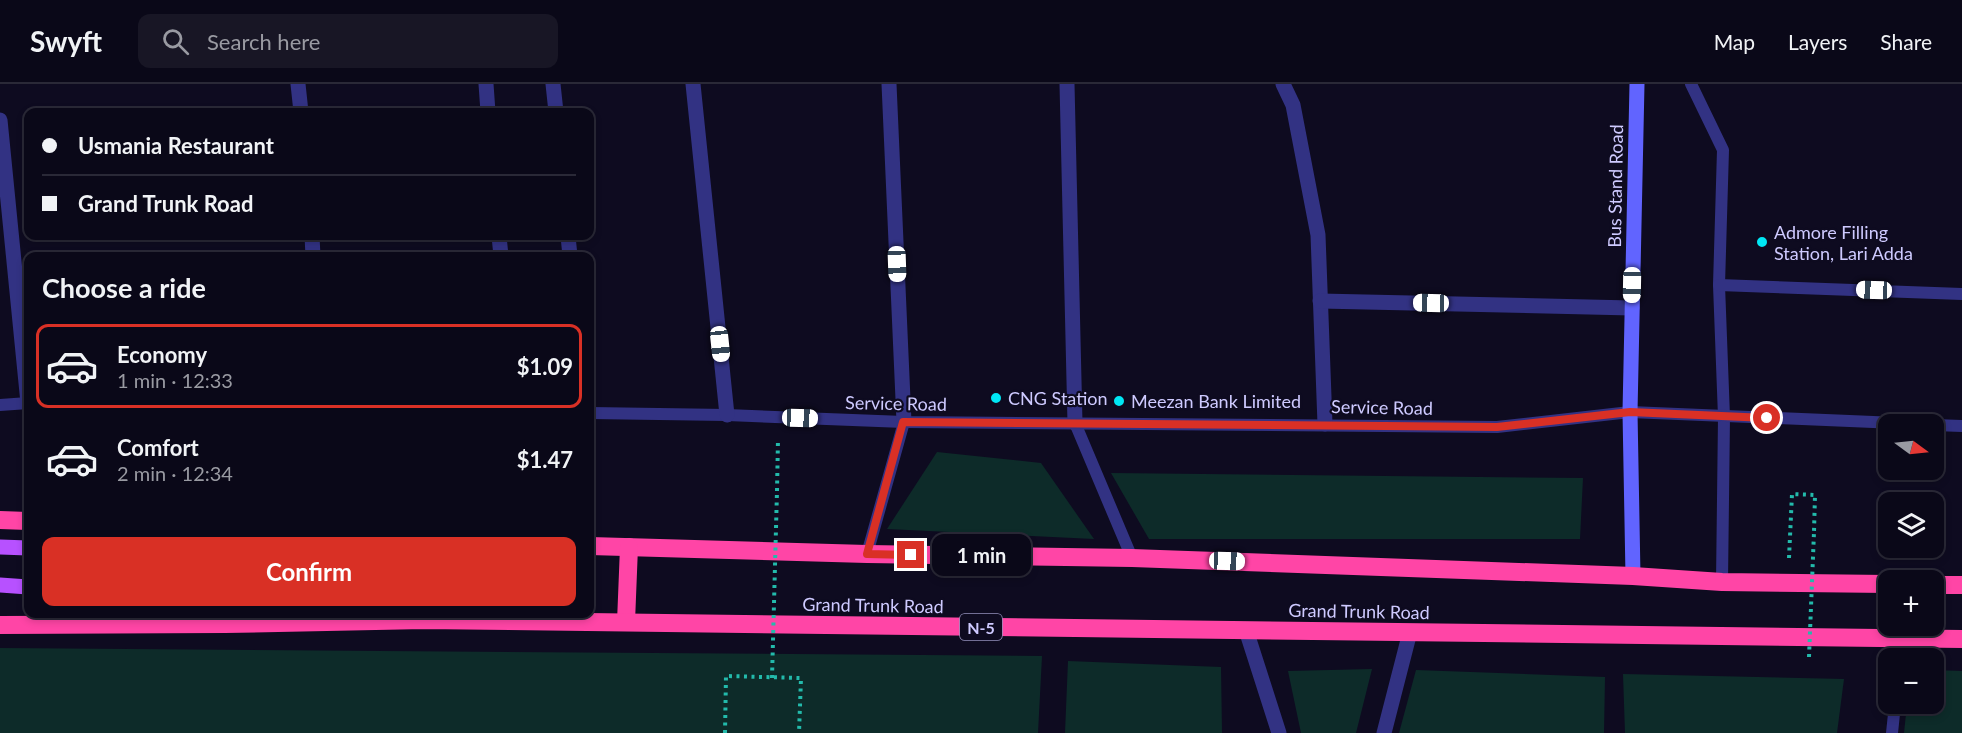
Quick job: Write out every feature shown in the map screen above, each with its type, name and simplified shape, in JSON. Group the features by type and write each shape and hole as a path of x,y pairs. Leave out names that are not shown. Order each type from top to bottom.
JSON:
{"highway":[{"path":"0,520 24,521"},
{"path":"594,546 867,554 1132,558 1633,576 1722,582 1878,584"},
{"path":"626,622 629,547"},
{"path":"1944,585 1962,585"},
{"name":"Grand Trunk Road","path":"0,626 424,620 1962,639"}],"main road":[{"path":"0,547 24,548"},
{"path":"0,585 24,587"},
{"path":"191,618 225,624"}],"street":[{"path":"298,84 301,108"},
{"path":"486,84 488,108"},
{"path":"553,84 556,108"},
{"path":"693,84 727,415"},
{"path":"889,84 903,422"},
{"path":"1067,84 1075,423"},
{"path":"1282,84 1293,105 1318,235 1325,424"},
{"name":"Bus Stand Road","path":"1633,576 1630,412 1637,84"},
{"path":"0,120 24,363"},
{"path":"1320,301 1632,308"},
{"path":"1246,630 1279,733"},
{"path":"1384,733 1410,632"}],"lane":[{"path":"1691,84 1723,150 1719,285 1724,417 1722,582"},
{"path":"1719,285 1962,294"},
{"path":"0,405 24,403"},
{"name":"Service Road","path":"594,413 727,415 903,422 1497,427 1630,412 1878,422"},
{"path":"867,554 903,422"},
{"path":"1075,423 1132,558"},
{"path":"1944,425 1962,426"},
{"path":"1901,648 1902,639"},
{"path":"1892,733 1894,714"}],"path":[{"path":"772,678 777,456"},
{"path":"1788,583 1792,494 1815,495 1809,657"},
{"path":"725,733 726,676 801,678 799,733"}],"green space":[{"path":"937,452 1041,463 1094,539 887,529"},
{"path":"1111,473 1583,478 1580,539 1149,539"},
{"path":"0,648 1042,656 1038,733 0,733"},
{"path":"1068,661 1221,667 1222,733 1065,733"},
{"path":"1372,669 1356,733 1301,733 1288,671"},
{"path":"1416,670 1605,677 1604,733 1399,733"},
{"path":"1944,670 1962,671 1962,733 1904,733 1906,714 1944,714"},
{"path":"1623,674 1844,679 1837,733 1625,733"}],"place":[{"name":"Admore Filling Station, Lari Adda","path":"1762,242"},
{"name":"CNG Station","path":"996,398"},
{"name":"Meezan Bank Limited","path":"1119,401"}],"route":[{"path":"911,555 867,554 903,422 1497,427 1630,412 1767,418"}]}
